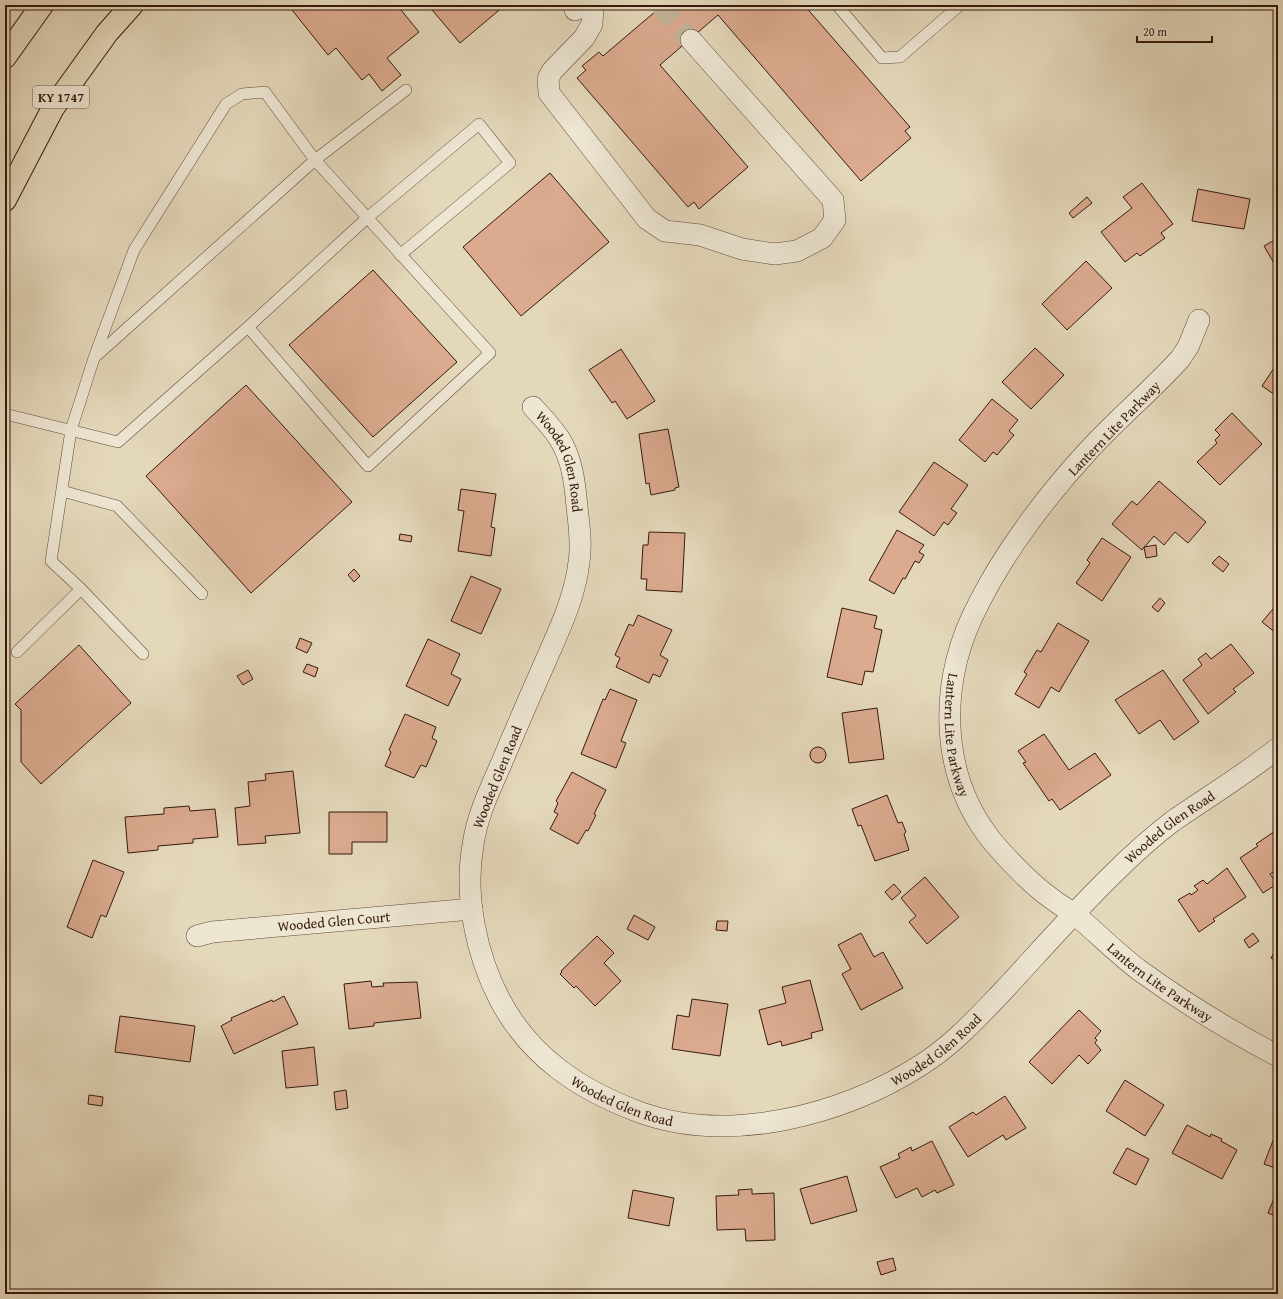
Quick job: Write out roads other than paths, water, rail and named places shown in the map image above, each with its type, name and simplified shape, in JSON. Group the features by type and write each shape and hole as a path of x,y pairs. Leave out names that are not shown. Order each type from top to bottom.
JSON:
{"main road":[{"path":"5,57 42,5"},
{"name":"KY 1747","path":"5,200 53,108 108,33 132,5"}],"street":[{"path":"580,6 592,24 584,38 552,71 548,79 548,93 647,219 665,231 700,235 742,249 775,254 797,251 822,238 835,220 833,200 691,40"},
{"name":"Lantern Lite Parkway","path":"1199,320 1188,347 1180,359 1086,453 1034,516 997,571 978,603 966,630 957,658 950,701 949,726 951,750 964,795 977,819 993,842 1050,898 1075,915 1138,969 1207,1016 1278,1056"},
{"name":"Wooded Glen Road","path":"533,408 560,439 569,458 575,487 580,539 580,560 574,592 567,611 492,784 478,822 473,841 469,874 472,909 483,964 492,985 518,1028 554,1066 576,1082 608,1100 649,1115 685,1122 737,1125 801,1116 868,1094 922,1065 948,1045 974,1022 1135,853 1170,823 1249,771 1278,748"},
{"name":"Wooded Glen Court","path":"197,936 212,932 472,909"}],"lane":[{"path":"837,5 882,58 900,57 960,5"},
{"path":"94,358 315,160 406,90"},
{"path":"143,654 81,589 51,561 71,430 94,358 134,250 226,104 242,94 265,92 315,160 490,353 368,466 248,327"},
{"path":"5,414 118,442 248,327 367,218 479,124 510,163 400,255"},
{"path":"62,491 117,506 202,594"},
{"path":"17,652 81,589"}],"tunnel":[{"path":"660,5 691,40"}]}
